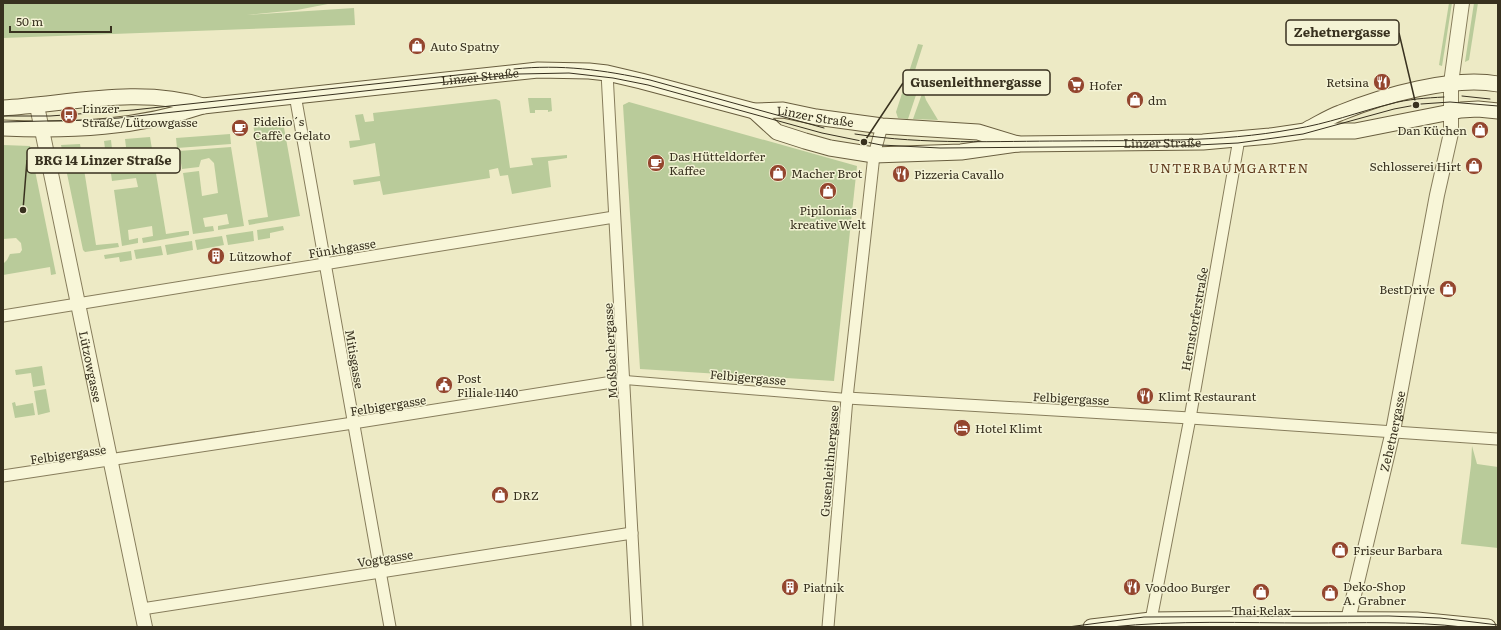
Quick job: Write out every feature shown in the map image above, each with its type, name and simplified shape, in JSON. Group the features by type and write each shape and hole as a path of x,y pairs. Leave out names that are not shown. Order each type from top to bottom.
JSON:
{"main road":[{"name":"Linzer Straße","path":"3,128 64,130 134,123 168,116 203,106 538,70 608,73 754,112 783,110 816,117 882,126 978,132 1018,144"},
{"name":"Linzer Straße","path":"1305,131 1339,113 1363,104 1413,91 1451,83 1498,84"},
{"name":"Linzer Straße","path":"3,108 136,96 182,99 203,106"},
{"name":"Linzer Straße","path":"754,112 777,132 824,146 874,155 961,152 1018,144 1196,142 1270,136 1305,131 1355,131 1451,112 1478,109 1498,111"},
{"path":"1091,627 1151,620 1347,623 1418,620 1488,627"}],"street":[{"name":"Zehetnergasse","path":"1347,623 1393,431 1436,203 1451,133 1451,83 1462,3"},
{"name":"Moßbachergasse","path":"608,73 614,216 625,380 637,627"},
{"name":"Mitisgasse","path":"295,95 390,627"},
{"name":"Lützowgasse","path":"37,106 146,627"},
{"name":"Gusenleithnergasse","path":"828,627 847,398 874,155 882,126"},
{"name":"Hernstorferstraße","path":"1151,620 1190,418 1239,139"},
{"name":"Fünkhgasse","path":"3,316 614,216"},
{"name":"Felbigergasse","path":"3,476 625,380 847,398 1190,418 1496,439"},
{"name":"Vogtgasse","path":"142,609 632,533"}],"green space":[{"path":"3,3 333,3 297,10 247,15 354,8 355,25 3,38"},
{"path":"1449,3 1452,3 1442,66 1439,65"},
{"path":"1474,3 1478,3 1469,60 1465,62"},
{"path":"918,44 923,45 910,86 918,89 908,119 898,118 896,112"},
{"path":"923,91 926,100 938,120 913,119"},
{"path":"528,98 551,98 552,111 548,112 548,110 535,110 535,113 530,113"},
{"path":"496,99 500,101 510,168 533,165 531,158 567,155 567,158 548,161 551,187 512,194 508,175 500,176 498,168 489,170 490,178 383,195 380,181 354,185 353,180 380,176 375,143 350,148 349,141 360,140 355,115 363,114 365,122 374,121 373,113"},
{"path":"629,102 857,166 834,381 640,369 623,105"},
{"path":"283,122 300,216 249,225 248,220 268,217 253,124"},
{"path":"230,134 231,144 177,148 176,138"},
{"path":"150,137 166,234 189,231 189,235 143,243 142,238 153,236 152,226 128,230 129,240 138,238 138,243 122,246 114,190 138,187 136,178 112,181 109,159 133,156 132,149 126,149 127,154 106,156 104,141 111,140 112,149 126,147 125,139"},
{"path":"80,144 96,245 118,243 119,247 85,252 83,250 61,145"},
{"path":"3,145 30,146 56,274 51,275 50,267 3,275 3,264 10,254 20,253 22,250 21,243 16,238 3,239"},
{"path":"231,147 244,226 218,230 218,226 229,224 227,214 203,218 205,227 213,226 214,231 193,234 183,173 199,171 202,196 218,193 214,163 209,158 201,160 199,167 182,169 179,151"},
{"path":"283,226 284,230 270,233 270,238 258,240 257,230"},
{"path":"253,231 254,241 228,245 226,235"},
{"path":"222,236 224,245 197,250 195,240"},
{"path":"192,241 193,250 167,255 165,245"},
{"path":"161,246 163,255 136,259 134,250"},
{"path":"131,251 132,260 120,262 119,257 105,259 104,255"},
{"path":"42,366 45,385 33,387 31,373 16,375 15,370"},
{"path":"46,389 50,412 38,415 34,391"},
{"path":"15,402 16,406 33,403 35,415 15,418 12,403"},
{"path":"1472,446 1477,464 1498,467 1498,548 1461,544"}],"tram line":[{"path":"514,69 549,67 582,69 633,76 824,128"},
{"path":"3,116 50,116 133,110 476,73"},
{"path":"3,122 119,118 519,74 569,73 613,78 648,85 822,133 881,145 940,148 1177,146 1238,143 1303,134 1394,109 1421,104 1450,102 1498,106"},
{"path":"1462,96 1490,99"},
{"path":"855,134 908,140 960,142 1209,139 1237,137 1306,127 1397,102 1444,97"},
{"path":"1068,627 1144,617 1389,616 1440,618 1498,625"},
{"path":"1111,627 1160,623 1210,622 1405,623 1463,627"}],"place":[{"name":"Auto Spatny","path":"417,46"},
{"name":"Retsina","path":"1382,82"},
{"name":"Hofer","path":"1076,85"},
{"name":"dm","path":"1135,100"},
{"name":"Zehetnergasse","path":"1416,105"},
{"name":"Linzer Straße/Lützowgasse","path":"69,115"},
{"name":"Fidelio´s Caffè e Gelato","path":"240,128"},
{"name":"Dan Küchen","path":"1480,130"},
{"name":"Gusenleithnergasse","path":"864,142"},
{"name":"Das Hütteldorfer Kaffee","path":"656,163"},
{"name":"Schlosserei Hirt","path":"1474,166"},
{"name":"Macher Brot","path":"778,173"},
{"name":"Pizzeria Cavallo","path":"901,174"},
{"name":"Pipilonias kreative Welt","path":"828,191"},
{"name":"BRG 14 Linzer Straße","path":"23,210"},
{"name":"Lützowhof","path":"216,256"},
{"name":"BestDrive","path":"1448,289"},
{"name":"Post Filiale 1140","path":"444,385"},
{"name":"Klimt Restaurant","path":"1145,396"},
{"name":"Hotel Klimt","path":"962,428"},
{"name":"DRZ","path":"500,495"},
{"name":"Friseur Barbara","path":"1340,550"},
{"name":"Piatnik","path":"790,587"},
{"name":"Voodoo Burger","path":"1132,587"},
{"name":"Thai Relax","path":"1261,592"},
{"name":"Deko-Shop A. Grabner","path":"1330,593"}],"district":[{"name":"UNTERBAUMGARTEN","path":"1229,167"}]}
